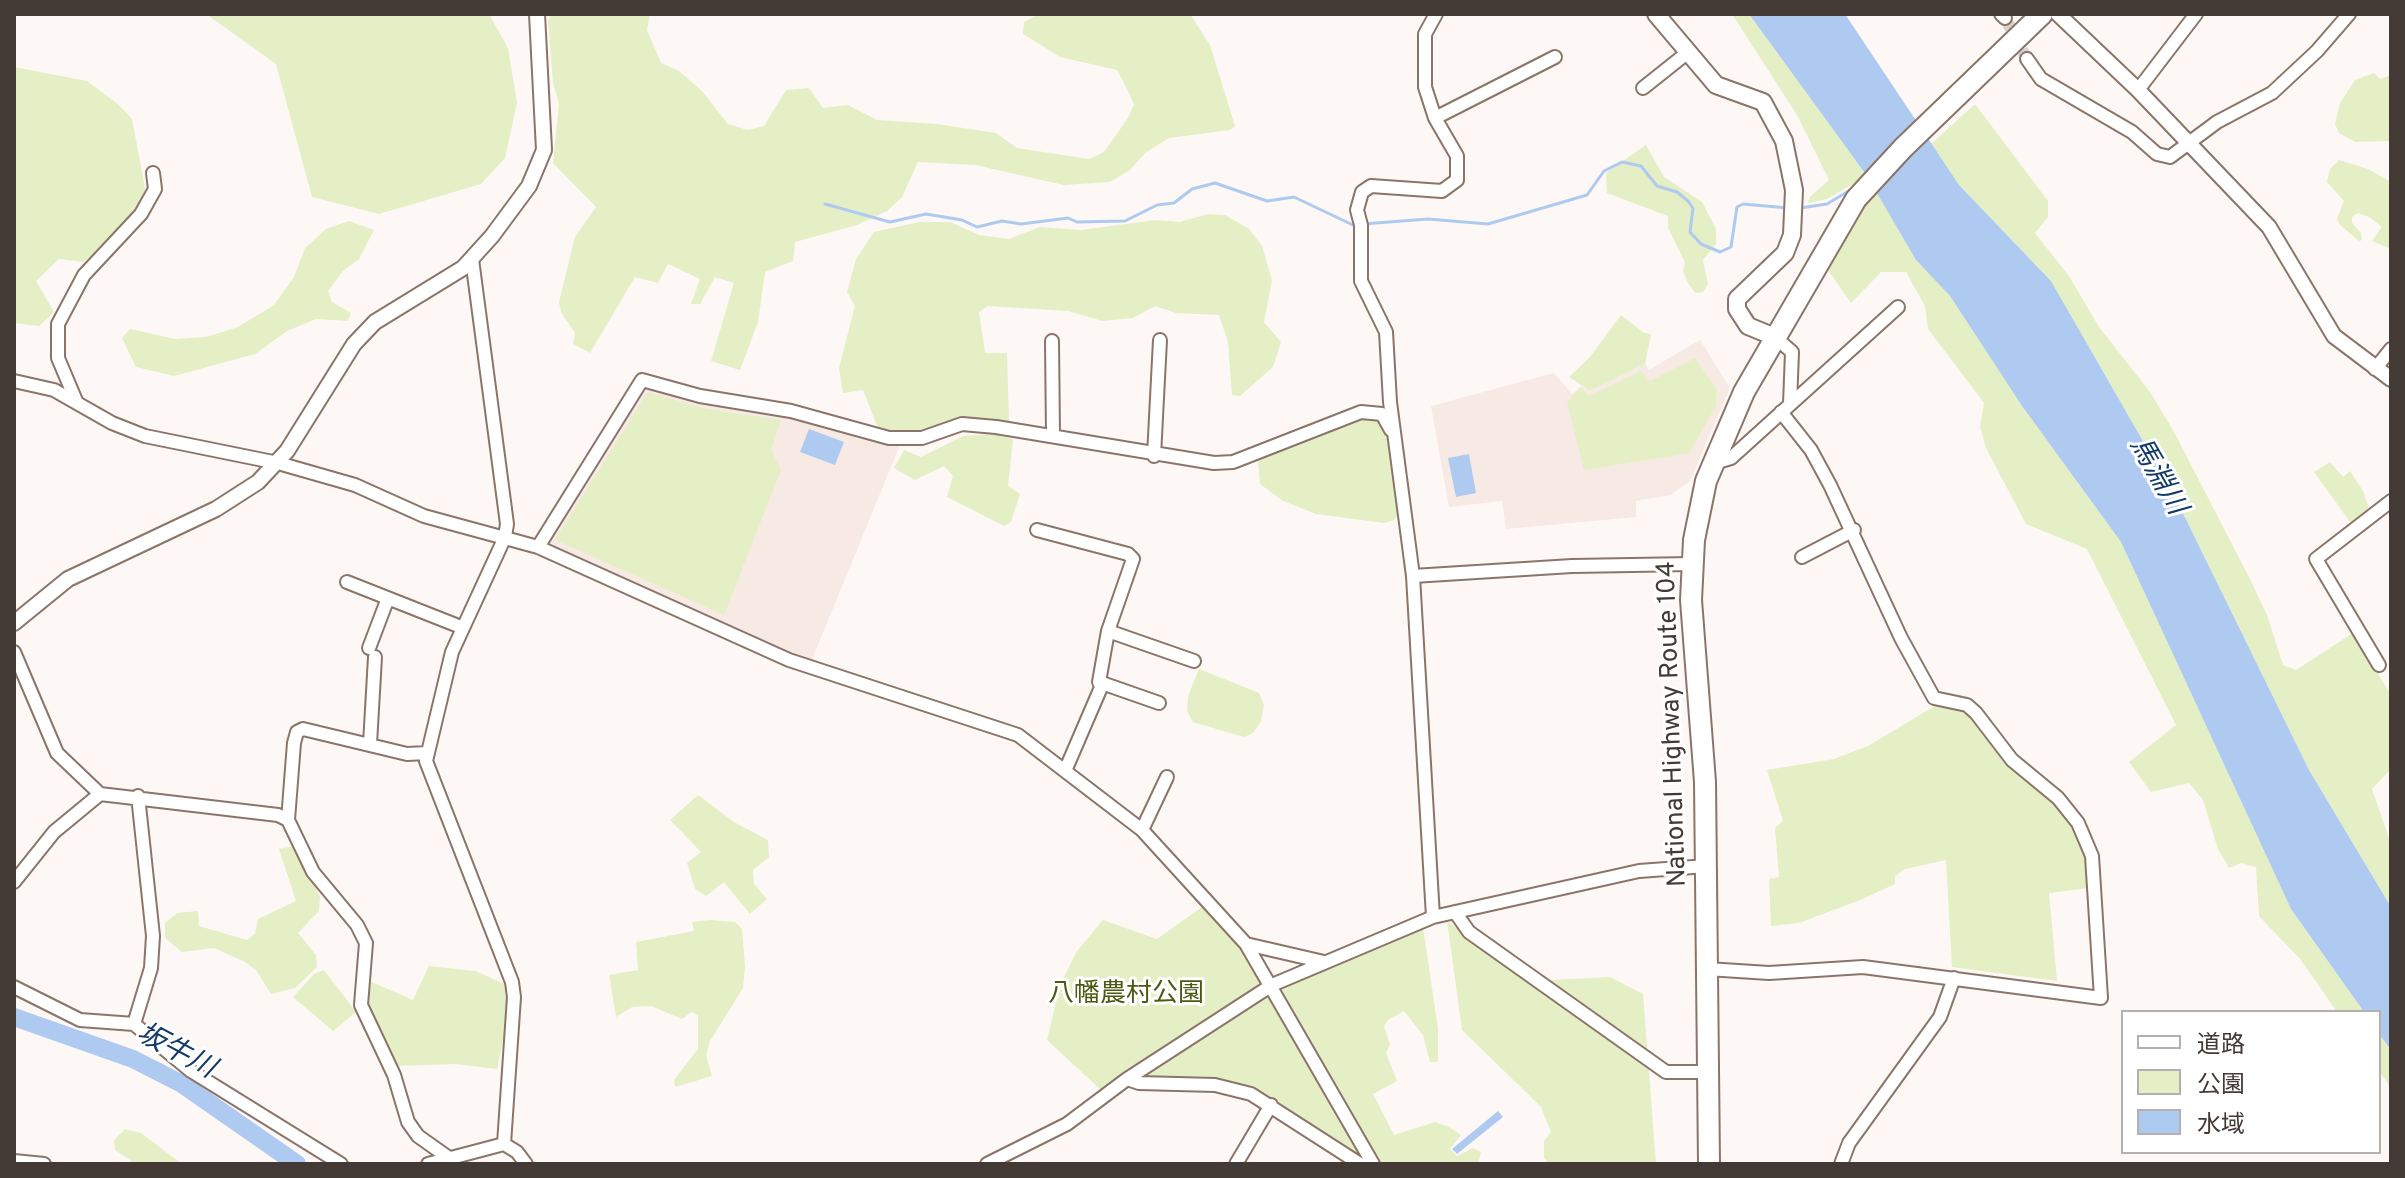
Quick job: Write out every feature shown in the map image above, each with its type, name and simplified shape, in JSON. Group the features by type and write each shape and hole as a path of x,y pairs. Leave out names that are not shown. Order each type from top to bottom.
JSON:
{"highway":[{"name":"National Highway Route 104","path":"1709,1164 1707,866 1692,564 1711,464 1731,417 1775,337 1834,233 1871,180 2042,14"}],"main road":[{"path":"1656,14 1716,85 1763,102 1784,141 1794,190 1796,217 1792,235 1785,253 1737,299 1737,309 1748,326 1775,337"}],"street":[{"path":"14,623 68,579 216,509 249,488 278,463 354,344 375,322 472,259 529,186 544,150 537,14"},
{"path":"1433,917 1413,576 1394,436 1386,332 1361,281 1357,205 1362,192 1371,186 1442,191 1451,188 1460,168 1457,156 1435,118 1425,87 1425,34 1436,14"},
{"path":"2058,14 2138,90 2269,227 2334,336 2391,379"},
{"path":"2138,90 2196,14"},
{"path":"2027,59 2041,79 2132,132 2157,154 2170,157 2217,122 2272,93 2317,51 2349,14"},
{"path":"1643,88 1687,53"},
{"path":"1435,118 1555,57"},
{"path":"77,403 58,358 58,324 84,275 141,214 155,189 153,173"},
{"path":"472,259 500,457 505,537 461,627 427,753 428,769 512,982 514,997 504,1144"},
{"path":"1711,464 1731,458 1898,307"},
{"path":"1707,969 1769,973 1863,967 2101,998 2092,856 2087,839 2066,806 2012,760 1976,713 1967,705 1934,698 1901,638 1854,530 1785,408 1792,352 1775,337"},
{"path":"1154,456 1160,340"},
{"path":"1052,341 1053,435"},
{"path":"2375,369 2391,349"},
{"path":"538,547 642,380 700,396 791,411 889,438 922,438 962,424 1053,435 1154,456 1233,462 1361,412 1382,414 1394,436"},
{"path":"14,381 54,390 145,436 278,463 355,485 424,516 538,547 789,660 1018,735 1142,830 1246,944 1373,1164"},
{"path":"2379,665 2316,559 2391,501"},
{"path":"1037,530 1128,554 1133,559 1108,631 1098,677 1102,685 1159,703"},
{"path":"1802,557 1854,530"},
{"path":"1413,576 1572,566 1692,564"},
{"path":"347,582 461,627"},
{"path":"370,744 372,652 388,598"},
{"path":"1108,631 1194,661"},
{"path":"14,652 57,753 100,794 138,796 278,815 288,820"},
{"path":"1065,771 1102,685"},
{"path":"427,753 407,754 309,730 297,732 288,820 313,872 357,925 366,943 361,1005 394,1075 408,1122 418,1136 449,1158"},
{"path":"1142,830 1167,777"},
{"path":"14,882 54,832 100,794"},
{"path":"134,1024 151,968 153,936 138,796"},
{"path":"987,1164 1067,1124 1127,1079 1272,985 1324,962 1433,917 1639,871 1707,866"},
{"path":"1455,912 1469,932 1666,1072 1708,1072"},
{"path":"1246,944 1324,962"},
{"path":"1841,1164 1849,1143 1940,1017 1954,978"},
{"path":"14,987 80,1020 134,1024 191,1071 338,1163"},
{"path":"1127,1079 1139,1083 1215,1085 1251,1094 1360,1164"},
{"path":"1236,1164 1271,1105"},
{"path":"428,1164 504,1144 517,1152 526,1164"},
{"path":"14,1161 44,1164"}],"shaded area":[{"path":"1700,340 1730,388 1690,481 1671,495 1636,501 1636,517 1506,529 1502,501 1449,507 1431,406 1554,373 1572,394 1581,386 1590,391 1645,364 1649,370"},
{"path":"646,383 902,440 811,662 545,544"}],"green space":[{"path":"206,14 489,14 508,48 517,103 505,158 481,184 379,214 312,197 276,64"},
{"path":"551,14 650,14 647,30 661,63 679,71 702,91 728,124 748,130 764,126 786,90 809,88 823,108 848,105 877,120 937,124 996,133 1017,148 1089,159 1104,152 1128,118 1134,104 1126,87 1117,70 1060,57 1023,34 1024,22 1039,14 1190,14 1210,45 1235,126 1230,130 1169,138 1110,182 1064,185 975,165 918,162 902,197 887,211 857,225 795,242 793,261 765,272 758,322 740,370 711,361 734,283 715,277 700,304 691,304 700,279 668,264 658,283 635,277 590,353 573,344 575,333 561,312 559,302 575,237 596,207 553,163 559,103 553,83 548,21"},
{"path":"1732,14 1749,14 1867,176 1827,199 1808,203 1810,197 1829,180 1797,115"},
{"path":"14,67 87,81 119,105 132,119 145,188 139,206 93,254 83,262 59,259 36,281 54,312 39,326 14,323"},
{"path":"2374,73 2380,79 2391,75 2391,141 2355,142 2339,133 2335,124 2340,103 2355,80"},
{"path":"1975,104 2048,201 2048,217 2035,233 2069,276 2099,327 2150,392 2173,430 2267,615 2283,665 2296,670 2353,633 2391,695 2391,769 2372,789 2391,844 2391,907 2309,770 2174,495 2051,281 1959,185 1931,144"},
{"path":"1646,145 1664,177 1702,202 1716,229 1716,244 1703,260 1708,284 1703,292 1695,293 1688,283 1683,271 1685,262 1668,228 1668,216 1607,193 1606,173"},
{"path":"2339,160 2368,169 2391,182 2391,249 2372,241 2382,227 2369,217 2358,213 2352,217 2352,223 2361,233 2362,240 2359,241 2339,224 2337,218 2344,201 2327,182 2330,169"},
{"path":"1874,186 1916,260 1950,296 2022,406 2121,542 2291,909 2363,1010 2336,1010 2301,960 2259,916 2256,867 2241,863 2229,868 2218,849 2203,800 2189,783 2151,792 2129,762 2176,725 2087,549 2026,524 1986,448 1980,427 1984,403 1928,329 1925,306 1906,272 1881,272 1851,303 1828,270 1850,202"},
{"path":"1208,214 1225,215 1249,229 1262,246 1272,280 1264,322 1281,342 1273,367 1240,396 1232,395 1228,342 1219,315 1176,313 1155,306 1133,318 1102,321 1068,311 988,306 979,312 985,353 1007,353 1009,421 963,419 920,432 891,431 878,428 863,390 843,393 839,368 855,306 847,292 856,259 874,232 919,222 950,222 979,235 1009,239 1039,227 1081,230 1156,220 1180,222"},
{"path":"349,221 374,230 359,259 343,271 328,291 332,302 351,313 348,321 316,319 287,331 255,354 174,376 136,367 122,338 130,329 175,339 206,337 238,327 274,305 294,277 305,248 326,229"},
{"path":"1621,315 1644,333 1651,334 1645,364 1590,391 1569,377 1589,358"},
{"path":"1695,358 1717,390 1716,406 1689,453 1584,470 1567,402 1580,388 1589,396 1641,371 1650,381"},
{"path":"648,392 702,408 781,420 771,449 781,470 724,615 555,540"},
{"path":"1376,419 1387,435 1398,515 1394,520 1384,523 1316,514 1283,501 1260,484 1258,459 1264,455 1357,420"},
{"path":"993,434 1013,439 1008,486 1020,494 1011,522 1004,526 947,497 953,476 944,466 915,480 894,468 904,450 921,457 963,436"},
{"path":"2330,462 2343,477 2350,471 2363,491 2370,511 2353,526 2314,472"},
{"path":"1199,669 1259,693 1264,705 1261,722 1253,733 1244,737 1193,722 1187,711 1188,696"},
{"path":"1940,703 1963,709 1972,716 2075,827 2087,857 2089,888 2049,893 2057,981 1952,967 1946,860 1905,869 1895,876 1895,884 1860,900 1799,923 1771,926 1769,879 1779,877 1775,828 1783,821 1767,770 1834,759 1868,746"},
{"path":"698,795 734,822 768,840 769,857 753,870 754,884 767,899 750,914 724,882 706,896 695,889 687,863 701,852 670,820"},
{"path":"295,846 320,896 319,911 298,933 316,955 317,967 295,988 271,994 256,970 245,962 214,948 182,952 165,938 165,923 177,913 198,911 199,926 247,940 255,934 258,919 296,901 279,849"},
{"name":"八幡農村公園","path":"1202,907 1238,942 1263,983 1102,1091 1047,1040 1060,985 1077,951 1103,920 1157,939"},
{"path":"1447,921 1532,981 1610,977 1643,994 1656,1164 1549,1164 1544,1158 1544,1141 1551,1132 1541,1107 1462,1030"},
{"path":"692,922 735,922 742,929 743,988 710,1041 706,1055 712,1076 675,1087 674,1080 698,1049 698,1016 692,1012 682,1019 651,1006 632,1007 616,1017 609,975 638,970 636,942 694,931"},
{"path":"1423,927 1438,1029 1438,1062 1430,1062 1423,1035 1404,1011 1388,1020 1384,1027 1390,1044 1386,1053 1397,1081 1373,1094 1394,1135 1435,1122 1461,1135 1450,1149 1457,1156 1473,1148 1481,1152 1478,1164 1362,1164 1250,1086 1214,1078 1146,1078 1150,1070 1264,994"},
{"path":"429,966 475,971 507,985 507,1022 497,1069 455,1064 398,1066 369,1008 367,980 413,1000"},
{"path":"324,970 356,1012 333,1031 293,997 314,974"},
{"path":"2381,1037 2391,1050 2391,1088 2381,1074"},
{"path":"125,1129 141,1133 182,1164 136,1164 115,1150 114,1140"}],"water":[{"name":"馬淵川","path":"1749,14 1845,14 1959,185 2051,281 2174,495 2309,770 2391,907 2391,1050 2381,1037 2381,1010 2363,1010 2291,909 2121,542 2022,406 1950,296 1916,260 1867,176"},
{"path":"809,429 844,442 835,465 800,452"},
{"path":"1469,454 1476,493 1456,497 1448,458"},
{"path":"1498,1111 1503,1117 1457,1154 1452,1149"}],"waterway":[{"path":"1363,224 1428,219 1488,224 1587,195 1604,171 1622,162 1641,166 1657,186 1677,192 1688,201 1693,208 1690,232 1701,244 1720,252 1731,247 1737,207 1743,204 1788,208"},
{"path":"825,204 890,222 926,214 962,220 977,227 1002,221 1021,224 1068,218 1077,222 1125,221 1157,205 1174,203 1192,189 1215,183 1267,201 1294,197 1355,226"},
{"path":"1800,208 1827,204 1852,189"},
{"name":"坂牛川","path":"14,1017 133,1059 182,1084 297,1164"}],"tunnel":[{"path":"2005,18 2027,59"}]}
